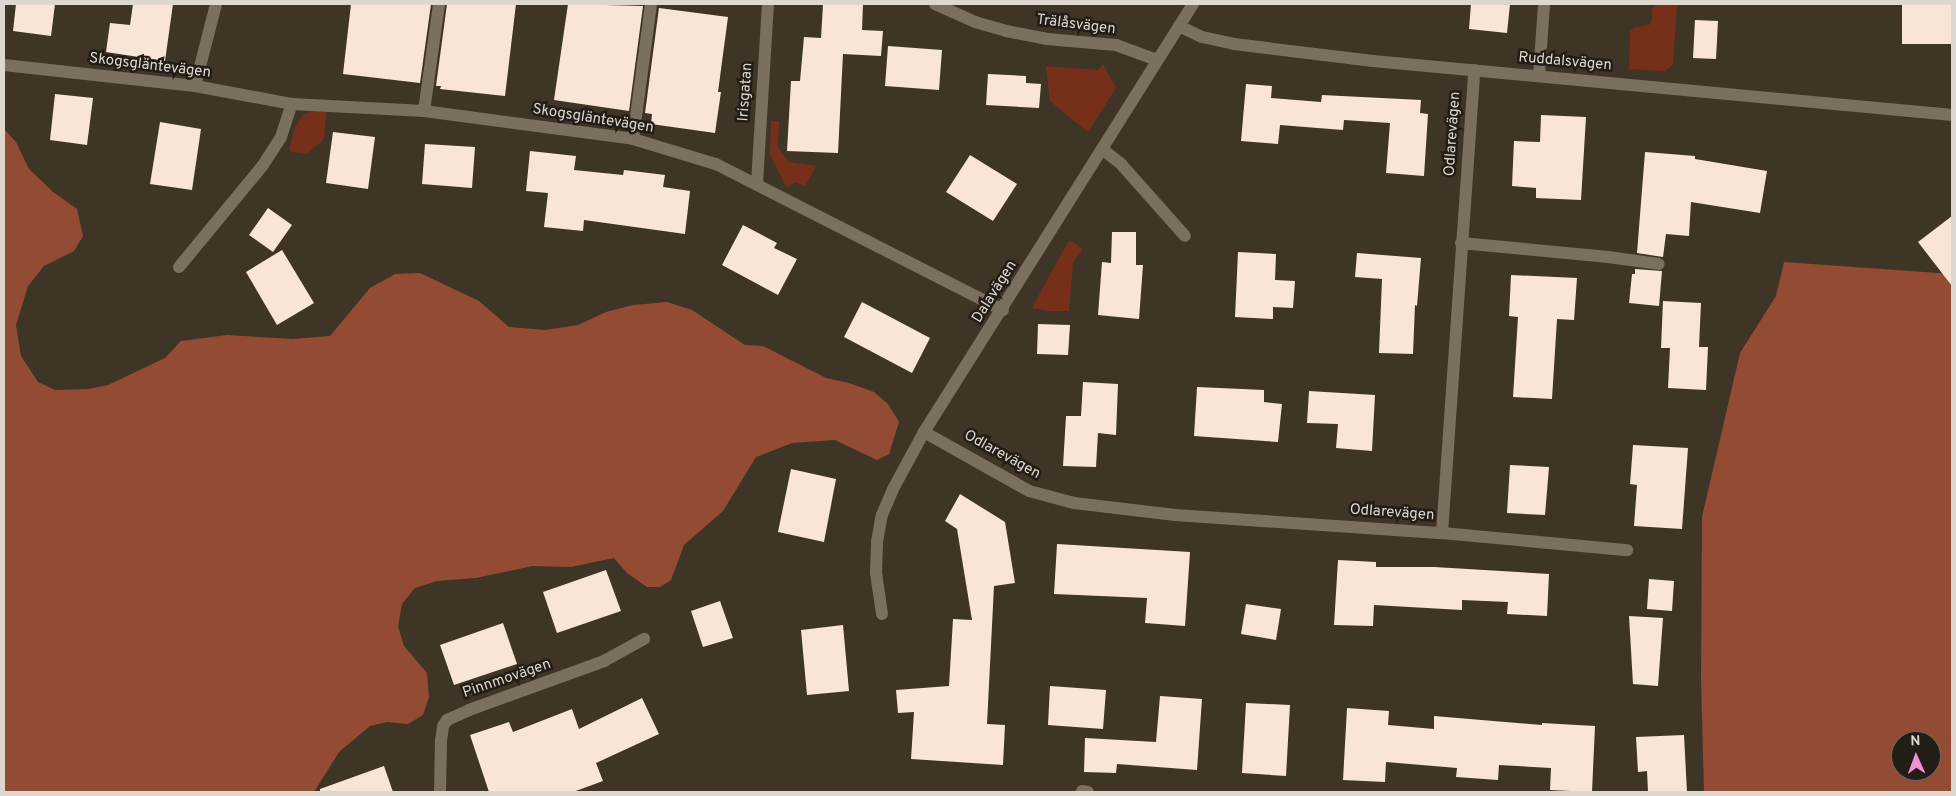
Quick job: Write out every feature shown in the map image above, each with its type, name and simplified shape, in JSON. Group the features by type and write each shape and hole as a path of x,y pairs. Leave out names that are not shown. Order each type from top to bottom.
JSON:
{"street":[{"path":"195,86 216,4"},
{"path":"424,111 439,4"},
{"path":"633,139 651,4"},
{"name":"Irisgatan","path":"757,183 768,4"},
{"name":"Trälåsvägen","path":"935,4 975,22 1006,31 1047,39 1116,45 1157,60"},
{"name":"Dalavägen","path":"882,614 876,573 877,542 882,515 924,432 1003,310 1193,4"},
{"path":"1539,76 1544,4"},
{"name":"Ruddalsvägen","path":"1179,26 1202,37 1234,44 1373,61 1952,115"},
{"name":"Skogsgläntevägen","path":"4,65 195,86 292,104 424,111 633,139 716,164 757,183 1003,310"},
{"name":"Odlarevägen","path":"924,432 1029,491 1074,503 1175,515 1442,533 1474,70"},
{"path":"179,267 263,166 280,137 292,104"},
{"path":"1102,149 1121,164 1186,236"},
{"path":"1461,243 1608,257 1659,264"},
{"path":"1442,533 1627,550"},
{"name":"Pinnmovägen","path":"440,792 441,741 443,726 447,720 469,710 604,661 644,639"}],"shaded area":[{"path":"1657,4 1677,4 1673,65 1665,71 1629,69 1630,31 1636,27 1649,25 1652,21 1652,9"},
{"path":"1103,64 1116,88 1088,132 1050,101 1046,66 1098,70"},
{"path":"312,111 326,112 324,139 307,154 292,152 289,149 294,130 302,116"},
{"path":"771,121 779,121 778,147 789,162 816,166 805,186 795,182 787,188 770,155"},
{"path":"4,129 16,142 29,169 53,192 77,209 83,236 74,251 44,266 28,286 16,325 21,356 38,382 55,390 88,389 108,385 165,358 181,341 227,335 293,339 330,336 370,288 395,274 420,273 479,301 509,327 546,330 578,325 606,312 633,305 667,302 692,310 745,345 763,346 826,378 849,383 874,392 888,404 899,422 889,454 877,460 835,440 792,443 756,457 723,511 684,545 671,580 660,587 647,587 627,573 614,558 571,567 532,566 476,578 437,581 415,588 402,604 398,626 404,646 427,673 429,697 423,715 408,724 387,722 370,726 339,752 314,792 4,792"},
{"path":"1069,240 1083,249 1073,263 1069,311 1032,308"},
{"path":"1784,262 1952,274 1952,792 1704,792 1701,679 1702,517 1740,353 1776,296"}],"building":[{"path":"16,4 55,4 51,36 13,31"},
{"path":"133,4 173,4 165,61 106,52 110,23 130,25"},
{"path":"351,4 431,4 420,83 343,74"},
{"path":"447,4 516,4 505,96 440,89 441,86 436,86"},
{"path":"568,4 643,6 629,111 554,100"},
{"path":"823,4 863,4 862,30 883,31 881,56 843,54 838,153 787,151 791,81 800,81 804,37 821,38"},
{"path":"1471,4 1510,4 1507,33 1469,29"},
{"path":"1902,4 1952,4 1952,44 1902,44"},
{"path":"659,8 728,17 718,92 721,92 715,133 651,124 652,114 645,113"},
{"path":"1695,20 1718,21 1716,59 1693,58"},
{"path":"888,46 942,50 939,90 885,86"},
{"path":"988,74 1026,76 1026,83 1041,84 1039,108 986,105"},
{"path":"1246,84 1272,86 1271,98 1321,102 1322,95 1421,100 1420,113 1428,114 1424,176 1386,173 1390,123 1344,120 1343,130 1280,125 1278,144 1241,141"},
{"path":"55,94 93,98 87,145 50,140"},
{"path":"1541,115 1586,117 1581,200 1536,198 1536,188 1512,186 1514,141 1540,142"},
{"path":"160,122 201,129 192,190 150,184"},
{"path":"333,132 375,137 368,189 326,183"},
{"path":"425,144 475,147 472,188 422,184"},
{"path":"530,151 576,156 574,170 623,175 624,170 665,175 663,187 690,191 685,234 584,220 583,231 544,227 548,193 526,191"},
{"path":"1645,152 1695,156 1695,159 1767,171 1760,213 1691,202 1689,236 1666,234 1663,257 1637,253"},
{"path":"970,155 1017,184 993,221 946,192"},
{"path":"268,208 292,225 273,252 249,235"},
{"path":"1952,216 1952,286 1918,242"},
{"path":"743,225 777,243 774,248 797,259 778,295 722,265"},
{"path":"1112,232 1136,232 1136,265 1143,265 1139,319 1098,315 1102,262 1111,263"},
{"path":"282,250 314,303 277,325 246,272"},
{"path":"1238,252 1276,254 1275,280 1295,281 1293,308 1273,307 1273,319 1235,317"},
{"path":"1357,253 1421,258 1417,306 1415,305 1413,354 1379,353 1382,279 1355,277"},
{"path":"1635,269 1662,271 1659,306 1629,303 1632,274 1635,274"},
{"path":"1511,275 1577,278 1574,320 1557,319 1552,399 1513,397 1518,317 1509,316"},
{"path":"1663,301 1701,303 1699,347 1708,347 1706,390 1668,388 1670,348 1661,348"},
{"path":"862,302 930,338 912,373 844,337"},
{"path":"1038,324 1070,325 1068,355 1037,354"},
{"path":"1083,382 1118,384 1116,435 1098,433 1096,467 1063,466 1066,416 1081,416"},
{"path":"1197,387 1264,390 1264,402 1282,404 1278,442 1194,436"},
{"path":"1309,391 1375,395 1372,451 1336,448 1338,424 1307,423"},
{"path":"1633,445 1688,448 1682,529 1634,526 1637,485 1630,484"},
{"path":"1510,465 1549,467 1545,515 1507,513"},
{"path":"791,469 836,479 824,542 778,532"},
{"path":"960,494 1005,522 1015,583 994,586 987,724 1005,725 1003,765 911,759 914,712 898,713 896,690 949,686 953,619 972,620 957,529 945,521"},
{"path":"1057,544 1190,552 1185,626 1145,623 1147,598 1054,594"},
{"path":"1338,560 1376,562 1376,567 1434,567 1549,574 1547,616 1507,614 1508,602 1462,600 1462,610 1374,605 1373,626 1334,625"},
{"path":"606,570 621,611 557,633 543,592"},
{"path":"1649,579 1674,581 1672,611 1647,609"},
{"path":"720,601 733,638 703,647 691,611"},
{"path":"1246,604 1281,609 1276,640 1241,634"},
{"path":"1629,616 1663,618 1658,686 1633,684"},
{"path":"503,623 517,664 454,685 440,645"},
{"path":"843,625 849,691 807,695 801,630"},
{"path":"1050,686 1106,690 1103,729 1048,725"},
{"path":"1160,696 1202,699 1197,770 1117,764 1116,773 1084,772 1085,738 1156,742"},
{"path":"642,698 659,734 596,763 603,781 573,792 489,792 470,735 509,722 513,732 572,709 579,729"},
{"path":"1246,703 1290,705 1286,776 1242,773"},
{"path":"1347,708 1389,711 1388,725 1434,729 1434,716 1542,725 1542,723 1595,726 1592,792 1550,790 1551,768 1499,765 1498,780 1456,777 1457,768 1386,762 1385,782 1343,780"},
{"path":"1684,735 1687,792 1648,792 1647,771 1638,772 1636,737"},
{"path":"384,766 393,792 320,792 320,789"}]}
